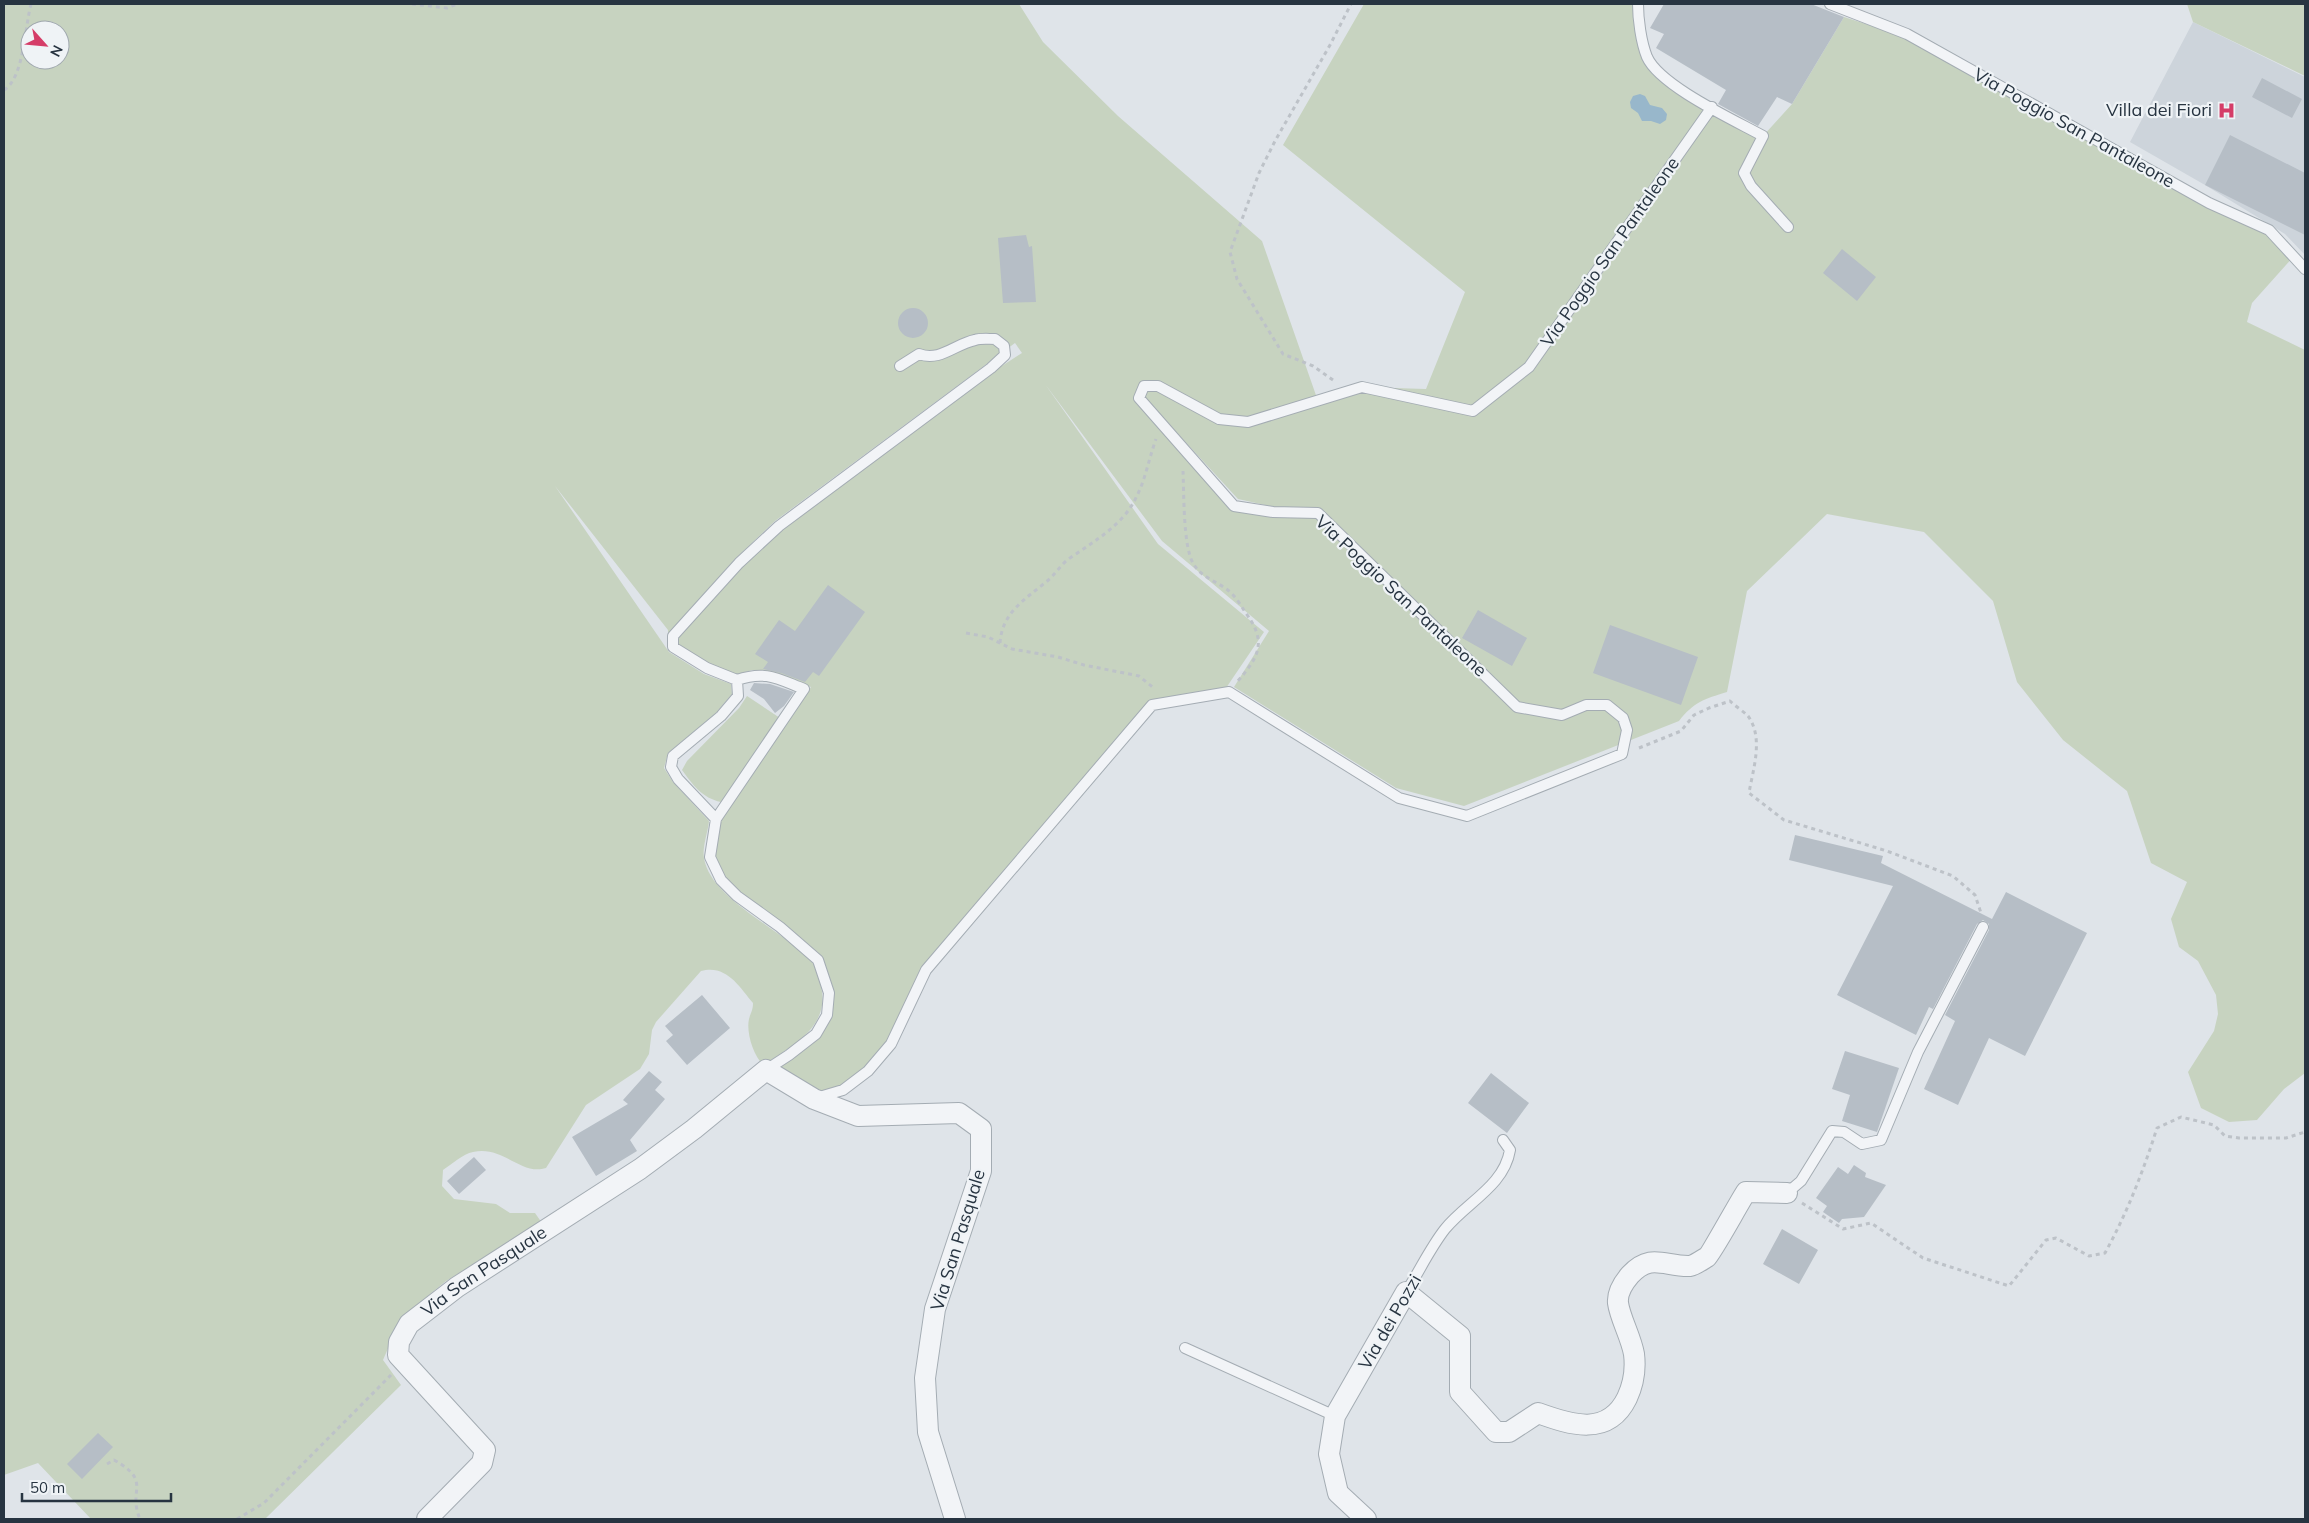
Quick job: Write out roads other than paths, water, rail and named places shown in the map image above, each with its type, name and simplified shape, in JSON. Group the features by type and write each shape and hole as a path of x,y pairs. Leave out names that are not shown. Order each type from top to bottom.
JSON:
{"street":[{"name":"Via San Pasquale","path":"427,1519 482,1463 485,1450 398,1355 398,1342 409,1324 457,1287 640,1169 694,1129 766,1070 814,1099 858,1116 960,1113 981,1129 981,1171 935,1308 926,1378 928,1432 955,1519"},
{"path":"1406,1292 1460,1336 1460,1392 1496,1432 1509,1432 1538,1413 1563,1422 1587,1426 1608,1421 1621,1409 1635,1381 1634,1355 1618,1302 1622,1286 1626,1280 1641,1265 1659,1260 1691,1266 1709,1256 1746,1192 1787,1194"},
{"name":"Via dei Pozzi","path":"1366,1519 1338,1493 1329,1454 1335,1416 1406,1292"}],"lane":[{"path":"1638,4 1647,57 1661,73 1679,89 1763,136 1744,173 1751,186 1788,227"},
{"name":"Via Poggio San Pantaleone","path":"1830,4 1907,34 2208,203 2270,230 2298,254 2305,269"},
{"name":"Via Poggio San Pantaleone","path":"814,1099 843,1090 868,1071 891,1044 926,970 1152,706 1229,692 1398,798 1466,816 1622,754 1627,730 1623,718 1607,705 1586,705 1562,715 1517,707 1318,513 1273,512 1234,506 1139,398 1144,386 1158,386 1219,419 1248,422 1362,387 1472,411 1530,367 1712,108"},
{"path":"716,819 678,779 671,767 673,756 721,716 738,696 737,680 707,668 673,647 673,636 739,563 779,526 991,368 1004,356 1004,346 995,339 974,340 939,355 927,358 919,354 900,366"},
{"name":"Via San Pasquale","path":"737,680 753,674 770,676 804,689 716,819 710,858 721,880 737,896 780,927 818,960 829,993 827,1014 816,1034 790,1055 766,1070"},
{"path":"1787,1194 1801,1180 1832,1131 1844,1132 1862,1144 1881,1140 1918,1052 1982,927"},
{"name":"Via dei Pozzi","path":"1406,1292 1445,1230 1501,1177 1508,1164 1510,1150 1503,1140"},
{"path":"1185,1348 1335,1416"}],"water":[{"path":"1640,94 1645,96 1650,105 1662,108 1667,114 1666,120 1660,124 1642,121 1638,113 1631,108 1630,102 1633,96"}],"place":[{"name":"Villa dei Fiori","path":"2226,110"}]}
